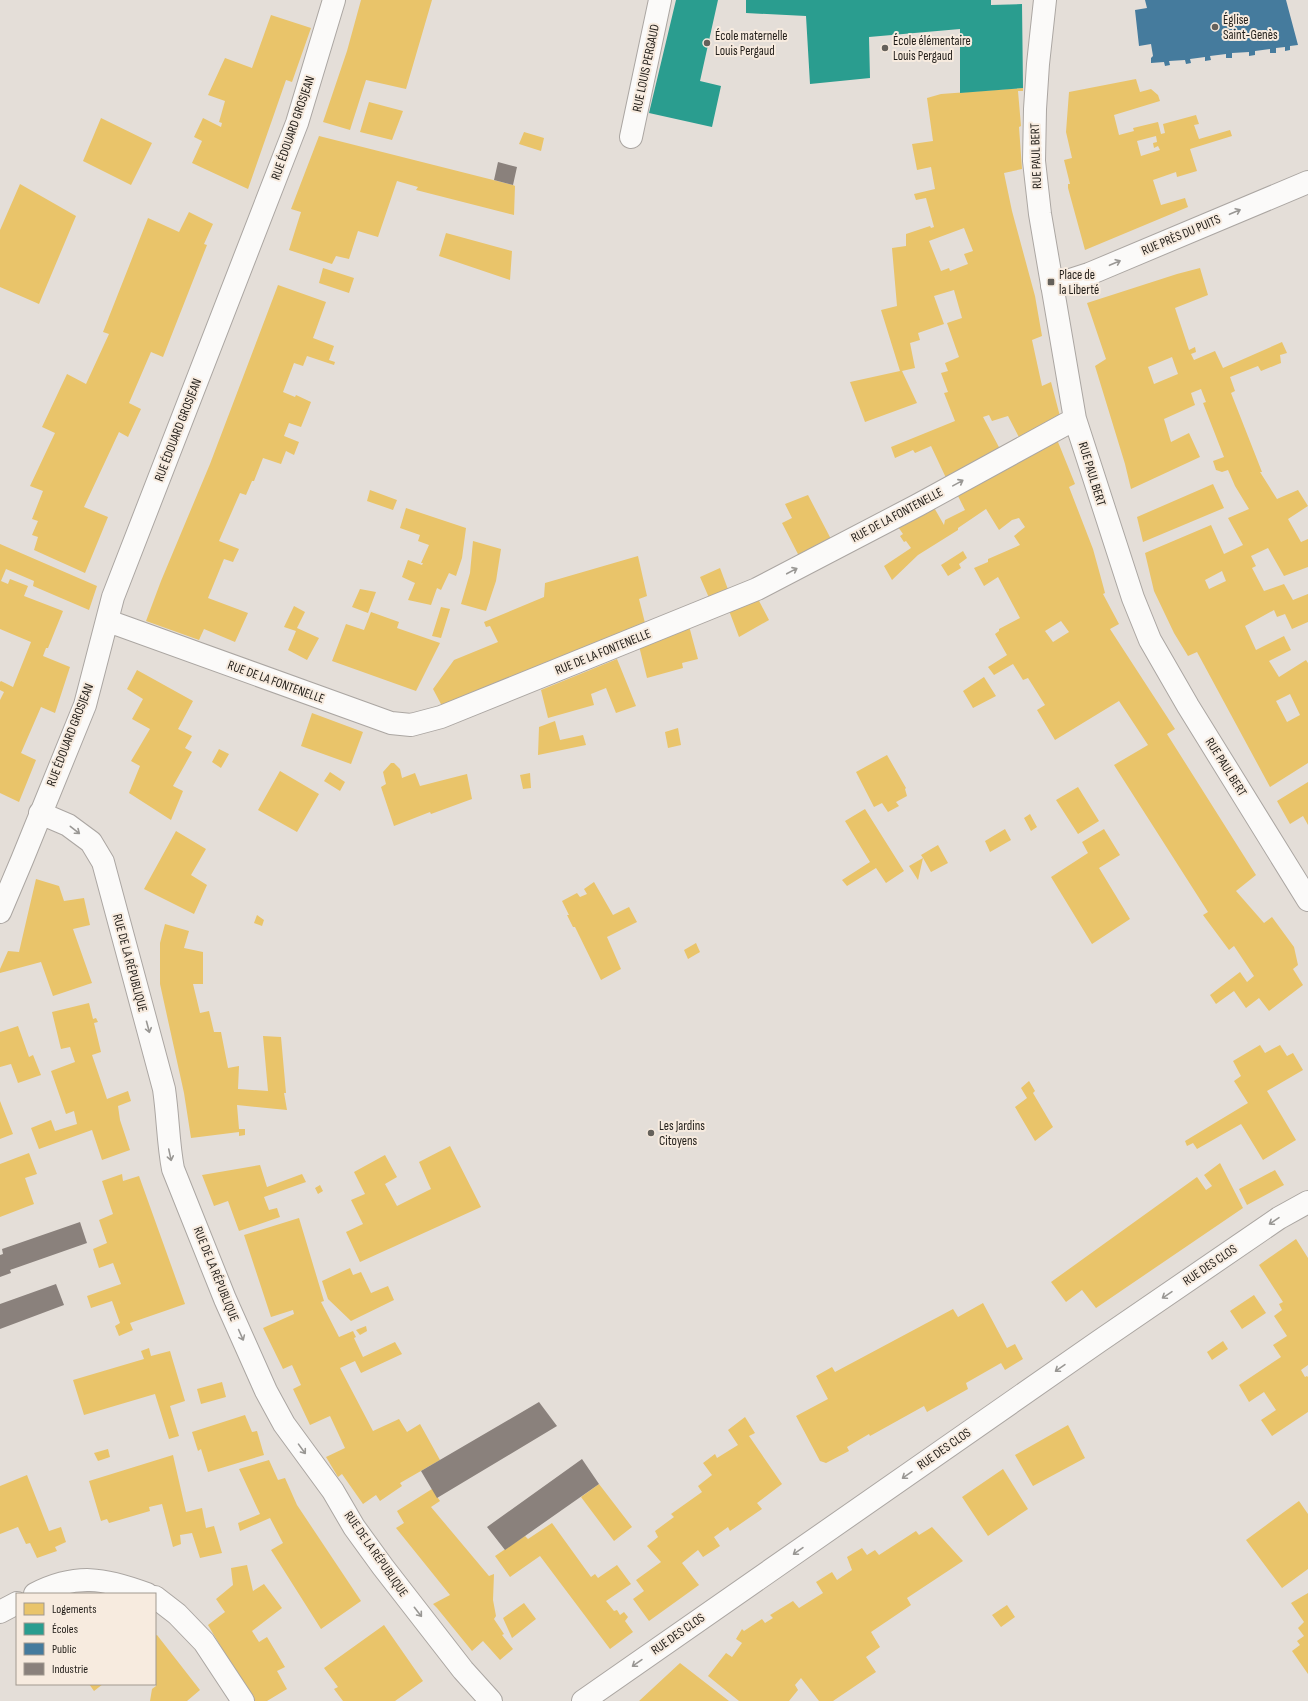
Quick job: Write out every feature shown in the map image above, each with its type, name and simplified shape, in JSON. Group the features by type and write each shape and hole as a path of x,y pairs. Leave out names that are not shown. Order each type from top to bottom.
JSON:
{"street":[{"name":"RUE ÉDOUARD GROSJEAN","path":"0,912 85,705 114,597 297,123 334,0"},
{"name":"RUE LOUIS PERGAUD","path":"631,137 660,0"},
{"name":"RUE PAUL BERT","path":"1045,0 1038,64 1034,161 1040,214 1075,419 1133,598 1150,640 1308,900"},
{"name":"RUE PRÈS DU PUITS","path":"1052,286 1089,274 1308,182"},
{"name":"RUE DE LA FONTENELLE","path":"108,621 391,723 411,725 441,718 757,589 918,505 1075,419"},
{"name":"RUE DE LA RÉPUBLIQUE","path":"40,813 68,825 91,842 103,862 164,1089 169,1147 173,1169 225,1299 266,1391 284,1424 333,1491 354,1526 383,1567 463,1670 491,1701"},
{"name":"RUE DES CLOS","path":"583,1701 1098,1342 1279,1218 1308,1202"},
{"path":"38,1593 65,1582 86,1579 108,1582 144,1593"},
{"path":"156,1599 177,1614 204,1642 243,1701"},
{"path":"0,1612 16,1604"}],"building: Logements":[{"path":"361,0 432,0 406,89 366,80 350,130 323,122 347,51"},
{"path":"271,15 311,28 292,82 286,80 248,189 192,163 202,141 194,137 203,118 221,127 222,123 219,122 225,101 208,95 225,58 252,68"},
{"path":"1136,79 1140,92 1151,89 1158,95 1160,101 1114,115 1119,135 1134,131 1133,128 1158,122 1161,134 1165,133 1163,124 1196,115 1199,124 1194,125 1199,139 1230,130 1232,136 1190,149 1197,171 1177,177 1176,172 1153,180 1161,205 1185,198 1188,207 1085,250 1068,188 1068,184 1070,184 1064,160 1072,158 1066,132 1069,92","holes":["1156,136 1157,142 1153,143 1154,148 1158,146 1160,150 1141,156 1137,141"]},
{"path":"1023,88 1023,91 1018,91 1021,126 1019,127 1022,169 1004,173 1012,211 1035,296 1042,336 1032,340 1042,386 1051,382 1061,420 1021,441 1008,416 992,421 989,415 983,417 1001,451 947,480 931,446 915,453 913,450 895,458 891,447 955,421 944,393 948,392 941,373 948,371 945,363 959,357 947,323 962,318 954,290 934,296 944,324 918,333 920,340 910,343 915,368 902,371 917,403 865,422 850,382 900,371 881,310 897,306 892,248 906,246 906,234 930,226 931,228 934,227 926,198 916,200 914,194 935,189 931,167 917,170 912,144 933,141 927,98 941,94","holes":["964,228 973,251 964,254 968,264 950,271 949,268 941,271 929,241"]},
{"path":"369,102 403,111 392,140 360,132"},
{"path":"101,118 152,143 131,185 83,161"},
{"path":"524,132 544,138 541,151 519,144"},
{"path":"319,136 513,185 515,186 514,215 416,190 418,187 397,181 378,237 358,231 349,259 336,256 332,264 289,250 301,212 291,209"},
{"path":"20,184 76,216 39,304 0,287 0,230"},
{"path":"189,212 213,224 204,244 207,245 163,357 151,352 129,403 141,409 128,437 119,432 84,507 108,517 85,573 34,550 38,537 32,535 38,521 32,519 43,491 30,486 55,433 42,427 67,374 86,384 109,334 103,332 148,218 179,232"},
{"path":"446,233 512,251 510,280 439,256"},
{"path":"323,268 354,278 349,293 319,283"},
{"path":"1200,268 1208,295 1175,308 1189,350 1195,347 1196,352 1191,354 1194,360 1215,351 1223,368 1282,342 1287,353 1280,355 1281,363 1261,371 1258,366 1230,377 1235,391 1231,393 1262,472 1260,472 1277,499 1298,490 1308,506 1288,519 1301,542 1308,539 1308,567 1284,576 1268,548 1251,556 1256,566 1252,568 1264,591 1284,584 1293,600 1308,594 1308,622 1292,629 1285,614 1277,617 1274,610 1245,626 1256,650 1284,636 1291,650 1269,661 1279,677 1306,660 1308,663 1308,763 1270,787 1197,652 1188,656 1174,633 1154,591 1145,553 1211,525 1224,554 1243,545 1228,518 1249,509 1235,486 1228,470 1222,472 1216,470 1213,461 1224,457 1203,403 1206,402 1201,389 1191,393 1195,405 1164,419 1171,442 1189,433 1200,457 1131,489 1125,464 1095,366 1106,359 1087,303","holes":["1172,357 1178,374 1154,384 1148,367","1222,571 1226,581 1209,589 1205,580","1290,694 1300,715 1287,722 1276,701"]},
{"path":"278,285 326,302 313,338 334,346 329,360 335,362 334,365 307,356 303,366 294,363 283,392 295,397 296,395 311,402 301,427 289,423 284,436 299,442 294,455 286,451 281,464 263,458 254,481 252,481 246,495 240,493 219,541 239,549 233,562 224,559 208,598 248,613 235,642 204,629 199,640 146,621 161,581 210,464"},
{"path":"1056,437 1075,484 1069,487 1093,549 1105,593 1103,594 1119,624 1110,629 1175,729 1167,734 1256,875 1236,891 1264,923 1272,917 1294,947 1298,965 1293,969 1303,985 1269,1011 1259,998 1246,1008 1234,991 1216,1004 1210,995 1240,972 1247,982 1254,976 1234,946 1229,950 1203,915 1208,912 1114,765 1148,745 1119,701 1055,740 1037,710 1045,705 1028,678 1023,680 1013,664 994,675 988,667 1007,655 995,634 999,631 999,629 1020,618 998,577 984,586 974,568 988,562 988,559 1020,545 1014,536 1025,527 1019,518 1012,520 999,530 986,509 958,528 958,530 918,555 892,580 884,566 911,548 900,536 903,534 896,524 932,504 944,525 945,520 965,510 958,496 954,498 951,493","holes":["1061,621 1069,632 1053,642 1045,631"]},
{"path":"1213,484 1224,508 1143,542 1137,517"},
{"path":"370,490 397,500 393,510 367,501"},
{"path":"808,495 832,541 800,558 782,523 792,518 785,504"},
{"path":"406,508 466,528 462,558 456,576 449,573 441,590 437,588 431,605 408,600 415,583 402,577 408,560 422,565 423,563 421,563 429,545 418,541 420,535 400,528"},
{"path":"473,541 501,549 496,581 486,611 461,604 470,573"},
{"path":"0,544 97,586 89,610 33,586 34,581 6,569 1,581 8,584 10,579 28,586 24,596 63,611 48,648 46,648 43,656 70,667 55,713 41,707 21,753 36,760 19,802 0,793 0,700 4,692 0,690 0,682 1,681 13,687 31,642 0,629"},
{"path":"963,551 967,558 959,564 961,568 948,576 941,565"},
{"path":"638,556 647,596 639,599 646,627 569,653 442,706 433,689 454,660 498,642 490,626 486,627 484,622 544,597 545,583"},
{"path":"720,568 729,592 710,600 700,577"},
{"path":"360,589 376,592 368,613 352,607"},
{"path":"757,597 769,620 739,637 728,608"},
{"path":"294,606 305,612 297,628 319,638 307,660 288,650 296,631 284,627"},
{"path":"441,607 450,609 441,638 432,636"},
{"path":"371,612 399,622 397,628 440,643 416,691 332,661 346,624 364,630"},
{"path":"689,626 698,659 682,663 683,668 647,678 639,646"},
{"path":"617,659 636,706 616,713 606,688 591,694 594,705 548,718 541,690"},
{"path":"137,670 193,701 178,729 192,736 185,748 192,752 173,786 183,791 171,820 129,793 140,766 131,761 150,729 132,719 143,699 127,689"},
{"path":"984,677 996,696 973,708 963,691"},
{"path":"312,713 363,732 351,764 301,746"},
{"path":"555,721 560,740 583,735 586,745 538,755 539,727"},
{"path":"678,728 681,745 668,748 665,732"},
{"path":"219,749 229,754 221,768 212,762"},
{"path":"887,755 906,788 907,796 896,802 899,806 888,812 882,803 874,807 856,772"},
{"path":"391,763 394,763 400,769 402,778 415,773 420,786 467,774 472,799 431,814 430,812 394,826 381,787 386,784 383,772"},
{"path":"280,771 319,794 297,832 258,810"},
{"path":"330,772 345,782 340,791 324,781"},
{"path":"530,773 531,788 523,789 520,775"},
{"path":"1308,782 1308,825 1303,816 1290,824 1277,801"},
{"path":"1078,787 1099,821 1078,834 1056,800"},
{"path":"865,809 904,871 886,883 876,868 847,886 842,880 870,862 845,821"},
{"path":"1030,814 1037,827 1031,831 1024,818"},
{"path":"1005,829 1011,840 990,852 985,841"},
{"path":"1104,829 1120,855 1099,868 1130,919 1092,944 1051,877 1088,853 1082,842"},
{"path":"176,831 206,849 191,875 207,885 194,914 144,889"},
{"path":"938,845 948,863 931,872 921,855"},
{"path":"923,858 918,880 909,866"},
{"path":"36,879 59,886 64,901 84,898 90,925 73,929 92,983 53,996 41,962 0,973 0,969 8,951 19,952"},
{"path":"594,882 613,915 629,907 637,922 607,937 621,969 601,980 575,927 573,927 567,915 569,915 562,901 577,893 580,897 587,894 584,889"},
{"path":"257,915 264,920 262,926 254,923"},
{"path":"165,924 189,931 184,948 203,952 203,984 193,984 200,1013 209,1011 214,1032 221,1032 228,1068 239,1066 238,1089 268,1091 263,1036 281,1037 286,1093 284,1093 287,1110 237,1105 239,1129 245,1129 245,1135 239,1136 239,1132 191,1138 184,1093 160,984 160,943"},
{"path":"696,943 700,952 688,959 684,950"},
{"path":"89,1003 93,1019 96,1018 98,1022 94,1023 101,1052 92,1055 107,1099 128,1091 131,1101 118,1106 120,1120 130,1150 102,1160 92,1130 39,1149 31,1128 51,1120 55,1131 77,1124 74,1111 66,1114 51,1071 75,1062 70,1047 61,1049 52,1012"},
{"path":"18,1026 29,1057 33,1055 41,1075 18,1083 11,1064 0,1067 0,1032"},
{"path":"1260,1045 1265,1053 1280,1045 1287,1056 1293,1053 1303,1070 1267,1091 1296,1140 1263,1160 1241,1124 1197,1149 1193,1143 1187,1146 1185,1141 1248,1103 1234,1081 1241,1076 1233,1061"},
{"path":"1029,1081 1035,1091 1033,1093 1053,1127 1035,1141 1015,1107 1027,1098 1021,1088"},
{"path":"0,1101 13,1134 0,1139"},
{"path":"450,1146 481,1207 360,1262 346,1232 363,1224 351,1200 365,1194 354,1172 385,1155 397,1177 385,1184 397,1206 431,1189 419,1162"},
{"path":"29,1153 37,1174 25,1178 34,1204 0,1217 0,1164"},
{"path":"1220,1163 1243,1208 1096,1308 1082,1290 1066,1302 1051,1282 1197,1177 1206,1190 1212,1186 1204,1175"},
{"path":"260,1165 267,1187 302,1174 306,1182 264,1197 269,1210 277,1208 280,1217 239,1231 228,1201 214,1206 202,1175"},
{"path":"1275,1170 1284,1185 1247,1205 1239,1189"},
{"path":"122,1174 123,1181 139,1176 185,1304 130,1323 133,1330 119,1336 115,1326 120,1323 112,1301 91,1308 87,1296 121,1284 113,1263 99,1268 93,1249 107,1243 99,1220 113,1214 102,1181"},
{"path":"320,1185 323,1191 318,1194 315,1188"},
{"path":"299,1218 324,1301 321,1302 339,1337 353,1331 356,1337 354,1338 363,1357 395,1342 402,1354 361,1373 355,1361 340,1368 373,1431 399,1419 407,1432 420,1424 440,1460 400,1483 402,1486 380,1501 376,1495 363,1504 342,1474 338,1477 326,1457 345,1448 330,1416 310,1425 293,1389 301,1385 292,1365 283,1369 263,1328 294,1314 293,1310 271,1317 244,1235"},
{"path":"1296,1239 1308,1258 1308,1365 1301,1370 1305,1377 1308,1377 1308,1412 1272,1436 1261,1420 1276,1410 1264,1392 1249,1402 1239,1385 1281,1357 1273,1345 1287,1336 1274,1316 1282,1310 1279,1304 1283,1302 1259,1265"},
{"path":"350,1268 353,1275 361,1272 371,1293 388,1286 394,1300 351,1321 328,1299 322,1281"},
{"path":"1254,1295 1266,1313 1242,1329 1230,1311"},
{"path":"983,1303 1007,1348 1015,1344 1023,1359 1005,1370 1001,1363 966,1383 968,1389 927,1412 924,1406 847,1447 849,1451 826,1463 820,1461 796,1416 828,1399 816,1376 832,1367 835,1372 953,1309 958,1317"},
{"path":"366,1326 367,1331 360,1335 356,1330"},
{"path":"1223,1341 1228,1349 1212,1360 1207,1352"},
{"path":"149,1348 151,1356 170,1351 185,1401 170,1406 179,1436 169,1439 155,1394 84,1415 73,1380 144,1359 141,1351"},
{"path":"222,1382 226,1397 201,1404 197,1389"},
{"path":"245,1415 252,1432 257,1431 264,1455 208,1472 201,1449 198,1451 192,1432"},
{"path":"745,1417 755,1433 749,1436 782,1484 757,1503 762,1509 730,1531 728,1527 714,1537 720,1546 703,1557 698,1550 682,1563 699,1585 649,1621 633,1599 644,1591 636,1580 661,1562 647,1546 658,1537 655,1531 674,1517 671,1514 702,1492 698,1486 712,1475 703,1463 715,1454 717,1458 738,1445 728,1430"},
{"path":"1068,1425 1085,1458 1033,1486 1015,1455"},
{"path":"108,1449 110,1457 98,1461 94,1453"},
{"path":"173,1455 186,1512 202,1508 206,1528 214,1526 222,1553 200,1558 192,1533 180,1535 181,1544 173,1547 162,1504 149,1507 150,1511 109,1523 107,1519 101,1521 89,1481"},
{"path":"269,1460 278,1480 285,1478 297,1505 361,1601 321,1629 271,1550 283,1543 270,1518 240,1531 238,1523 260,1514 239,1469"},
{"path":"1003,1469 1028,1509 988,1536 962,1497"},
{"path":"27,1475 49,1531 61,1527 66,1542 55,1547 57,1551 37,1558 30,1543 26,1544 18,1527 0,1534 0,1486"},
{"path":"599,1484 632,1527 614,1541 581,1497"},
{"path":"432,1489 440,1501 431,1507 489,1576 494,1574 493,1600 496,1616 494,1619 504,1634 502,1635 513,1649 500,1660 483,1641 472,1651 433,1604 450,1595 396,1528 404,1523 397,1511"},
{"path":"1299,1501 1308,1514 1308,1569 1282,1588 1246,1540"},
{"path":"552,1523 591,1577 595,1574 598,1578 617,1565 631,1584 606,1601 614,1611 617,1610 620,1615 624,1612 628,1617 625,1621 633,1632 610,1649 540,1556 510,1577 495,1556 525,1536 528,1539"},
{"path":"932,1527 963,1561 907,1598 911,1605 871,1632 880,1647 866,1657 876,1672 833,1701 819,1701 801,1678 795,1685 798,1690 789,1701 739,1701 708,1676 726,1653 732,1657 742,1643 736,1639 742,1629 744,1631 762,1619 765,1623 773,1618 770,1615 793,1601 799,1608 823,1593 816,1582 832,1572 837,1580 852,1570 847,1557 862,1548 867,1555 875,1550 879,1555 916,1531 919,1535"},
{"path":"247,1565 253,1591 264,1584 282,1608 252,1631 259,1642 267,1637 285,1667 277,1671 287,1689 267,1701 253,1701 208,1625 225,1612 216,1599 233,1585 231,1568"},
{"path":"1308,1593 1308,1674 1292,1651 1300,1645 1297,1641 1304,1636 1298,1628 1304,1622 1291,1603"},
{"path":"524,1603 536,1619 512,1638 503,1618"},
{"path":"1007,1605 1015,1617 1001,1627 992,1615"},
{"path":"384,1625 423,1681 395,1701 343,1701 334,1689 338,1687 324,1668"},
{"path":"156,1636 200,1690 187,1701 150,1701 152,1689 156,1686"},
{"path":"680,1663 729,1701 639,1701"},
{"path":"90,1685 102,1685 94,1691"}],"building: Écoles":[{"name":"École maternelle Louis Pergaud","path":"676,0 718,0 700,81 721,86 712,127 649,113"},
{"path":"746,0 991,0 991,5 1022,4 1023,88 960,93 960,29 869,37 870,78 810,84 806,16 746,13"}],"building: Public":[{"name":"Église Saint-Genès","path":"1145,0 1286,0 1298,45 1290,46 1290,50 1285,51 1285,47 1276,48 1276,53 1270,53 1270,49 1255,51 1255,55 1249,56 1249,52 1232,53 1232,58 1226,58 1226,54 1210,56 1211,60 1205,61 1205,57 1190,59 1191,63 1186,64 1185,60 1169,61 1170,65 1165,66 1164,62 1151,63 1151,58 1153,56 1151,44 1139,46 1135,10 1147,8"}],"building: Industrie":[{"path":"498,162 517,167 513,185 494,180"},
{"path":"80,1222 87,1243 10,1270 11,1273 0,1277 0,1255 3,1254 2,1249"},
{"path":"56,1284 64,1305 0,1329 0,1304"},
{"path":"539,1402 557,1426 437,1498 421,1471"},
{"path":"582,1459 599,1484 505,1550 487,1527"}],"place":[{"name":"Église Saint-Genès","path":"1215,27"},
{"name":"École maternelle Louis Pergaud","path":"707,43"},
{"name":"École élémentaire Louis Pergaud","path":"885,48"},
{"name":"Place de la Liberté","path":"1051,282"},
{"name":"Les Jardins Citoyens","path":"651,1133"}]}
